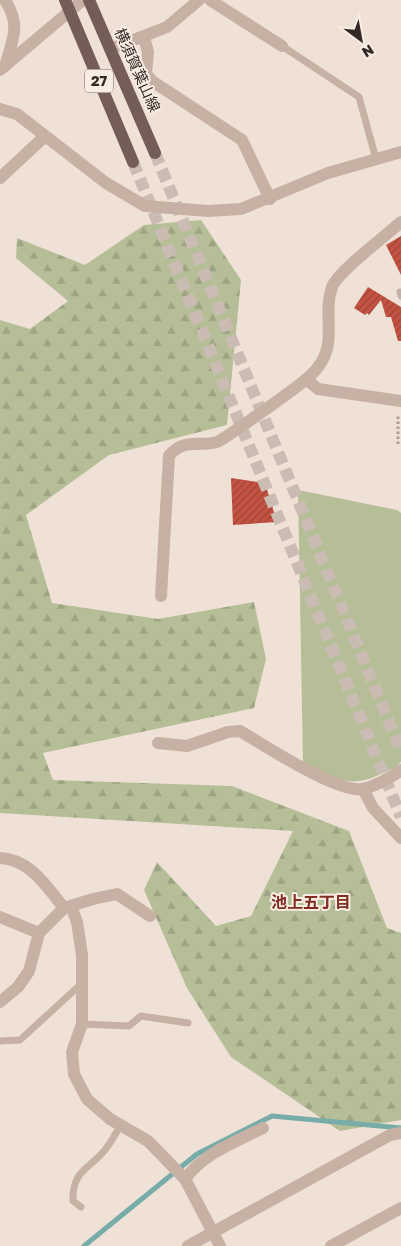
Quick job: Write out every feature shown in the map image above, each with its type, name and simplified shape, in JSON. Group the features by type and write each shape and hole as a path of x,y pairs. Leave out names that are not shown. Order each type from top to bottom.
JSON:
{"main road":[{"name":"横須賀葉山線","path":"89,0 155,153"},
{"name":"27","path":"67,6 133,162"}],"street":[{"path":"2,68 16,27 12,11 5,0"},
{"path":"2,68 67,6 83,0"},
{"path":"110,49 167,28 199,0"},
{"path":"210,0 282,46"},
{"path":"144,37 148,52 146,74 152,81 242,140 270,199"},
{"path":"0,109 17,114 44,137 106,183 145,206 208,211 241,209 270,199 328,173 401,152"},
{"path":"0,178 44,137"},
{"path":"161,596 169,456 175,449 187,443 218,442 306,379 324,359 329,340 332,286 346,270 401,222"},
{"path":"306,379 318,389 400,401"},
{"path":"158,744 187,746 228,732 240,731 322,777 351,788 363,789 401,770"},
{"path":"363,789 373,808 401,838"},
{"path":"0,858 20,862 37,874 68,907 77,922 82,955 80,984 82,1024 72,1052 74,1074 87,1099 110,1119 148,1141 185,1179 220,1246"},
{"path":"0,1002 18,987 29,971 39,933 68,907 117,894 150,916"},
{"path":"0,917 39,933"},
{"path":"185,1179 194,1167 214,1153 263,1128"},
{"path":"188,1246 390,1135 401,1133"},
{"path":"331,1246 401,1208"}],"lane":[{"path":"282,46 359,97 376,159"},
{"path":"0,1041 20,1040 80,984"},
{"path":"82,1024 129,1026 141,1016 188,1023"},
{"path":"81,1207 73,1200 72,1188 78,1175 104,1151 121,1124"}],"path":[{"path":"398,444 400,401"}],"green space":[{"path":"201,220 241,280 227,425 109,455 26,515 52,603 158,619 254,602 266,659 254,708 43,753 53,780 232,786 349,831 387,928 401,933 401,1120 340,1131 231,1057 187,988 144,890 157,862 216,926 251,916 293,831 0,813 0,320 30,329 68,301 16,258 17,238 85,265 144,225"},
{"path":"298,490 397,510 401,513 401,762 392,769 369,779 359,781 341,780 303,764"}],"building":[{"path":"401,236 401,275 386,245"},
{"path":"368,287 401,307 401,341 398,341 391,317 386,317 381,300 369,315 367,313 365,315 354,308"},
{"path":"231,478 265,483 277,522 233,525"}],"waterway":[{"path":"84,1246 197,1154 272,1116 401,1128"}],"tunnel":[{"path":"155,153 401,751"},
{"path":"133,162 401,817"}],"district":[{"name":"池上五丁目","path":"311,902"}]}
